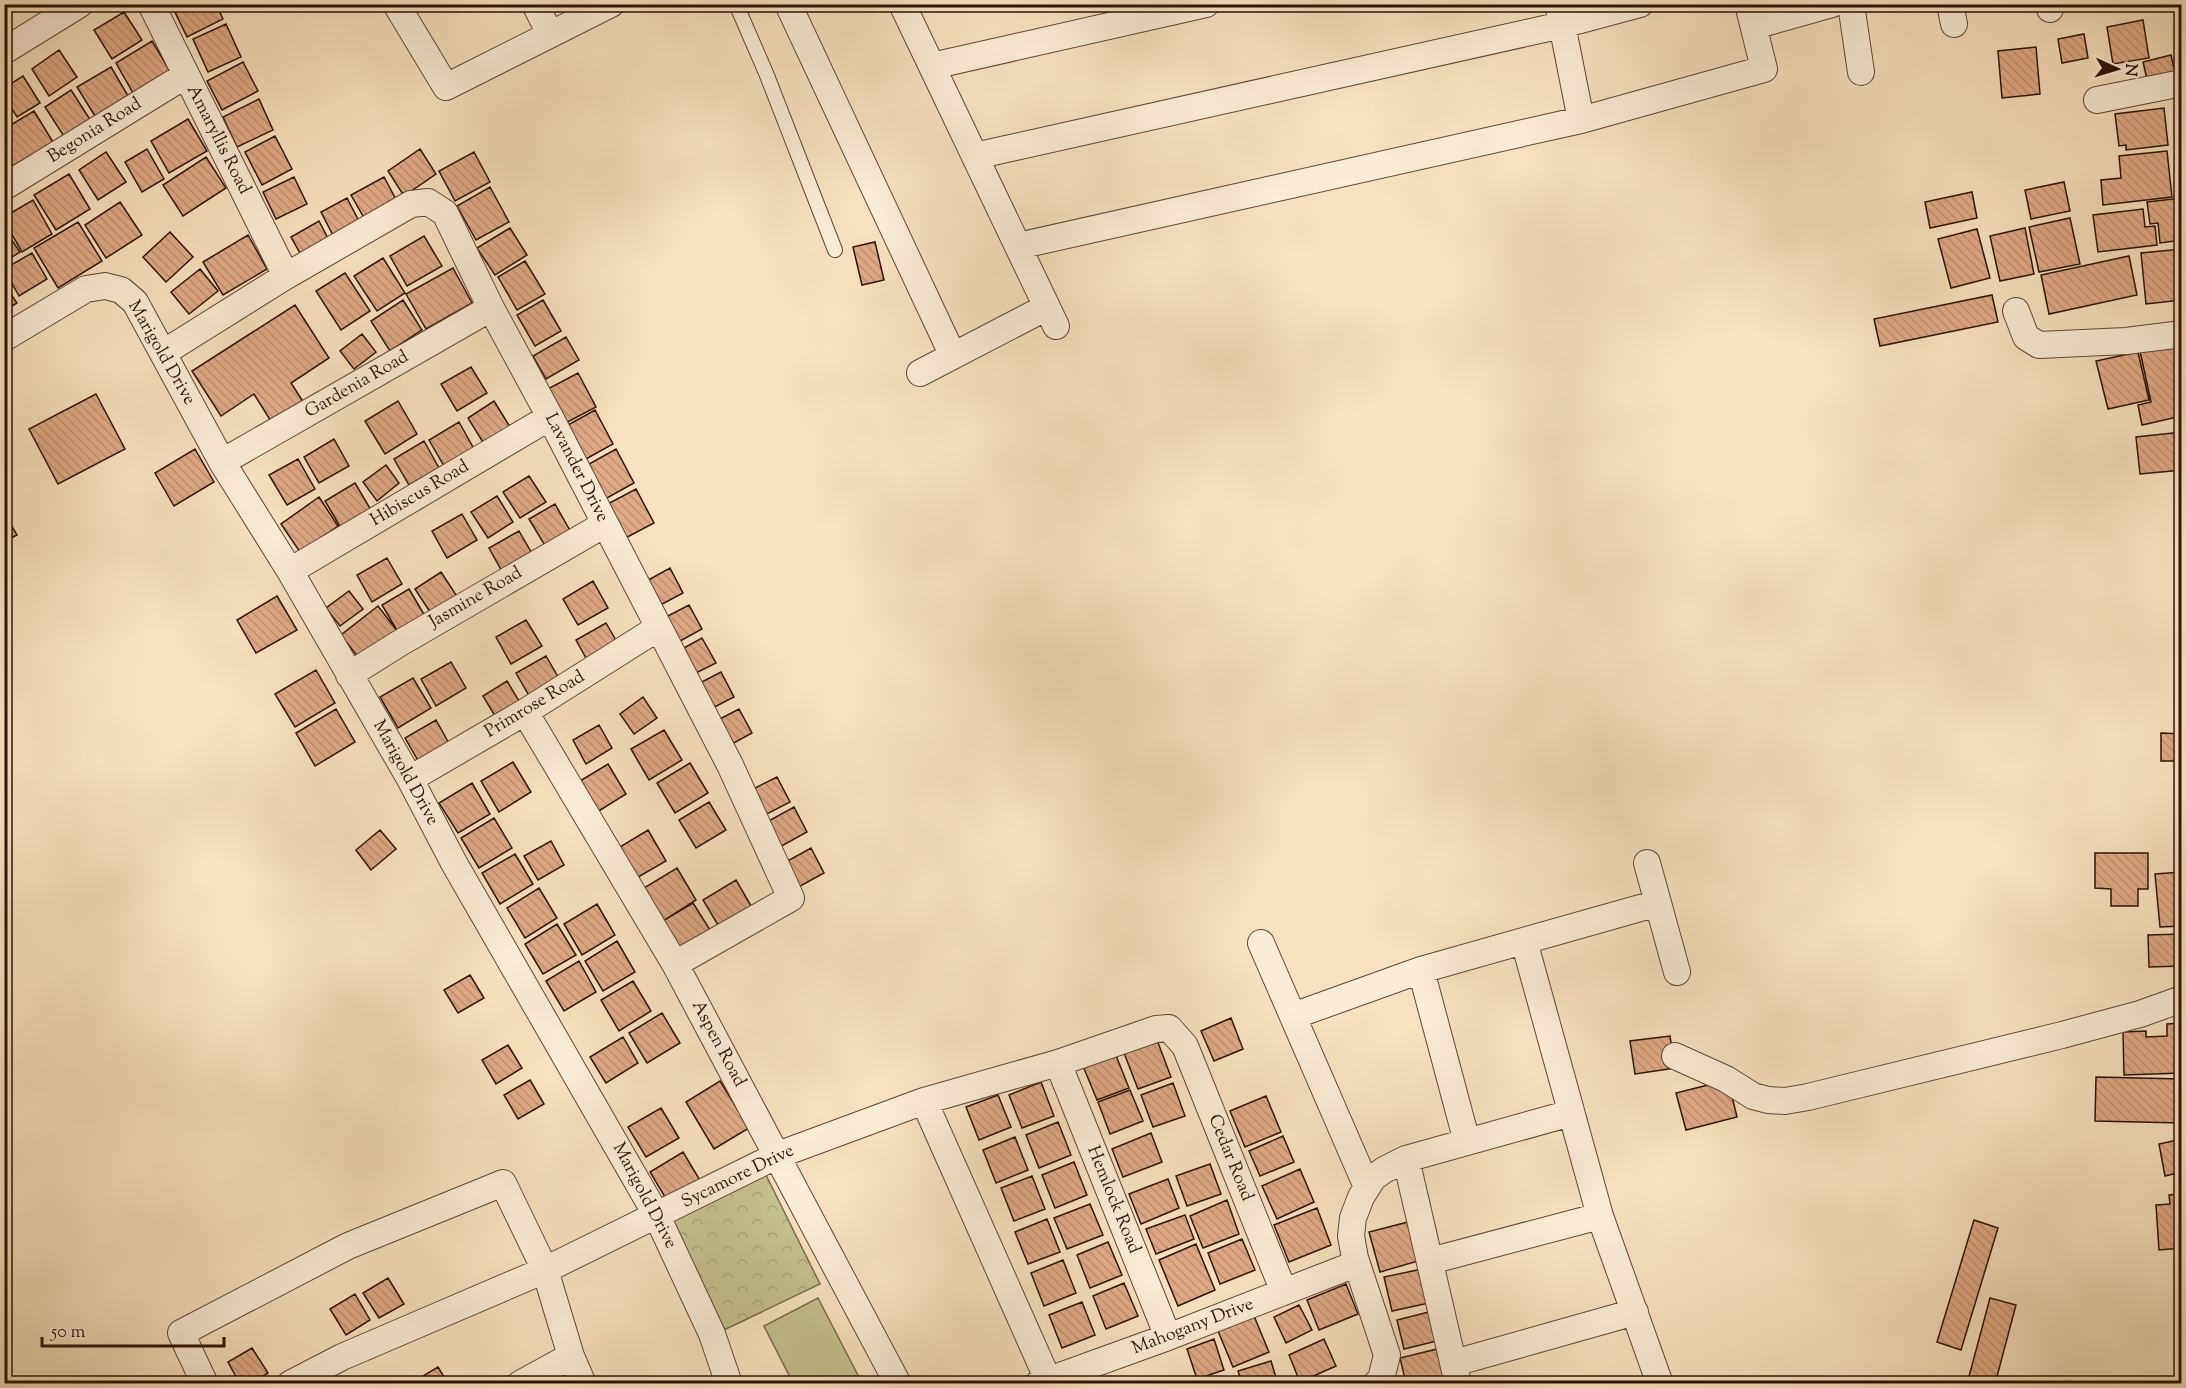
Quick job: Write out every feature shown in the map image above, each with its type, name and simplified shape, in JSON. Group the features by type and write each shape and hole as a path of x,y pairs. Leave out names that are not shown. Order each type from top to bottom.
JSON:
{"street":[{"path":"4,51 80,4"},
{"name":"Amaryllis Road","path":"151,4 286,276"},
{"path":"396,4 446,87 611,4"},
{"path":"535,4 550,34"},
{"path":"788,4 953,356"},
{"path":"902,4 1051,317 953,356 920,373"},
{"path":"932,66 1206,4"},
{"path":"975,156 1560,15 1640,4"},
{"path":"1018,246 1581,120 1764,69 1751,15 1832,4"},
{"path":"1851,4 1861,72"},
{"path":"1560,15 1581,120"},
{"name":"Begonia Road","path":"4,188 186,75"},
{"path":"2097,100 2181,83"},
{"name":"Lavander Drive","path":"163,353 286,276 411,204 428,201 445,213 491,308 730,765 792,898 675,964"},
{"name":"Marigold Drive","path":"4,338 86,289 105,286 121,290 135,303 222,462 290,571 410,779 454,863 657,1216 712,1334 729,1383"},
{"name":"Gardenia Road","path":"222,462 491,308"},
{"path":"2016,311 2026,337 2039,345 2181,334"},
{"name":"Hibiscus Road","path":"290,571 550,417"},
{"name":"Jasmine Road","path":"349,675 605,524"},
{"name":"Primrose Road","path":"410,779 525,712 658,628"},
{"name":"Aspen Road","path":"525,712 675,964 898,1383"},
{"path":"1647,863 1677,972"},
{"path":"1293,1016 1421,970 1658,903"},
{"path":"1524,941 1600,1216 1660,1383"},
{"path":"1261,943 1367,1188"},
{"path":"1421,970 1467,1142"},
{"path":"1675,1056 1726,1079 1753,1096 1785,1101 2062,1035 2140,1014 2181,999"},
{"name":"Sycamore Drive","path":"290,1383 342,1357 545,1270 778,1155 924,1101 1058,1063 1156,1029 1169,1028"},
{"name":"Cedar Road","path":"1169,1028 1185,1046 1284,1292"},
{"name":"Hemlock Road","path":"1058,1063 1168,1338"},
{"path":"924,1101 1043,1382"},
{"path":"1376,1383 1380,1379 1387,1355 1355,1258 1351,1236 1353,1218 1373,1178 1406,1159 1571,1113"},
{"path":"1406,1159 1456,1373 1635,1312"},
{"path":"205,1383 181,1333 348,1246 503,1183 545,1270 572,1356 583,1383"},
{"path":"1430,1261 1600,1216"},
{"name":"Mahogany Drive","path":"1043,1382 1168,1338 1348,1267"},
{"path":"520,1383 572,1356"}],"lane":[{"path":"736,4 766,73 835,250"}],"green space":[{"path":"764,1171 820,1284 724,1330 669,1219"},
{"path":"818,1298 862,1383 793,1383 764,1326"}],"building":[{"path":"176,4 216,4 223,19 187,37 172,6"},
{"path":"124,12 142,40 112,59 94,30"},
{"path":"2143,20 2149,58 2113,64 2107,27"},
{"path":"226,24 241,57 208,72 193,39"},
{"path":"2084,34 2088,58 2062,63 2058,39"},
{"path":"152,41 170,71 133,93 116,63"},
{"path":"2036,47 2040,94 2002,98 1998,51"},
{"path":"59,50 77,77 49,96 32,69"},
{"path":"2171,55 2175,73 2147,79 2143,62"},
{"path":"243,62 258,91 222,110 207,81"},
{"path":"111,67 131,101 98,121 77,87"},
{"path":"23,76 40,103 17,117 4,96 4,88"},
{"path":"71,90 91,121 65,138 45,107"},
{"path":"259,99 273,130 237,147 223,117"},
{"path":"2164,108 2168,145 2126,150 2126,145 2119,146 2115,114"},
{"path":"34,111 53,142 13,166 4,152 4,129"},
{"path":"188,119 207,151 169,173 151,141"},
{"path":"275,136 292,169 262,185 245,152"},
{"path":"147,149 164,179 142,192 125,162"},
{"path":"420,149 436,174 404,196 388,171"},
{"path":"2167,151 2172,197 2103,205 2101,180 2121,178 2119,156"},
{"path":"106,152 126,182 98,200 79,170"},
{"path":"474,152 490,182 455,201 439,171"},
{"path":"206,157 226,188 183,216 163,185"},
{"path":"69,174 90,209 56,230 34,195"},
{"path":"294,177 307,204 276,219 263,192"},
{"path":"384,177 399,205 367,223 351,195"},
{"path":"2064,182 2070,211 2031,219 2025,190"},
{"path":"490,187 509,222 476,240 457,206"},
{"path":"1972,192 1977,218 1930,228 1925,202"},
{"path":"347,198 362,227 336,241 321,212"},
{"path":"2182,198 2182,240 2160,243 2158,223 2150,224 2147,202"},
{"path":"33,200 52,234 22,252 4,221 4,217"},
{"path":"120,202 142,235 106,258 85,225"},
{"path":"2143,209 2145,227 2155,226 2157,245 2098,252 2093,215"},
{"path":"2070,218 2080,264 2039,272 2029,227"},
{"path":"319,221 332,246 305,262 291,237"},
{"path":"78,222 102,261 58,288 34,248"},
{"path":"510,228 527,255 495,275 477,248"},
{"path":"2025,228 2034,274 2000,281 1990,236"},
{"path":"4,229 20,252 4,262"},
{"path":"1977,229 1990,278 1951,288 1938,239"},
{"path":"170,232 193,257 166,282 143,257"},
{"path":"248,235 267,269 223,295 203,262"},
{"path":"424,236 442,266 407,286 390,256"},
{"path":"875,242 884,280 862,285 853,247"},
{"path":"2182,249 2182,300 2146,304 2141,253"},
{"path":"32,253 47,279 19,296 4,269"},
{"path":"2129,256 2137,295 2049,314 2041,275"},
{"path":"383,258 405,293 377,311 354,276"},
{"path":"525,261 545,294 517,310 498,277"},
{"path":"453,268 472,303 426,329 406,294"},
{"path":"200,269 218,291 189,314 171,292"},
{"path":"345,273 370,311 341,330 316,291"},
{"path":"4,284 17,303 4,311"},
{"path":"1992,295 1998,322 1880,346 1874,319"},
{"path":"403,300 422,330 390,351 371,321"},
{"path":"543,300 561,331 535,346 517,315"},
{"path":"295,305 329,358 291,383 304,403 272,423 254,394 221,416 192,371"},
{"path":"362,334 376,352 354,369 340,351"},
{"path":"566,337 579,360 546,379 533,356"},
{"path":"2182,342 2182,416 2142,425 2138,405 2151,402 2140,351"},
{"path":"2138,352 2149,400 2108,409 2096,361"},
{"path":"471,367 487,393 457,411 441,384"},
{"path":"578,373 596,407 560,426 542,392"},
{"path":"96,394 125,449 58,484 29,429"},
{"path":"398,401 417,434 385,454 365,421"},
{"path":"494,401 510,427 484,444 468,418"},
{"path":"595,410 613,444 577,464 559,430"},
{"path":"459,422 474,449 444,466 429,440"},
{"path":"2182,432 2182,470 2140,474 2136,437"},
{"path":"334,439 349,466 319,483 304,457"},
{"path":"424,441 439,468 409,485 394,459"},
{"path":"195,449 214,482 174,506 155,473"},
{"path":"616,449 634,483 598,503 580,469"},
{"path":"298,459 315,489 287,505 269,475"},
{"path":"386,465 399,483 377,501 363,482"},
{"path":"529,476 546,502 520,518 503,492"},
{"path":"355,483 371,510 341,528 325,501"},
{"path":"636,489 654,523 618,542 600,508"},
{"path":"497,496 513,522 488,538 471,512"},
{"path":"319,497 338,526 300,552 281,524"},
{"path":"555,504 572,534 547,549 529,519"},
{"path":"462,514 477,540 447,558 432,531"},
{"path":"7,518 17,535 4,542 4,520"},
{"path":"519,531 534,557 504,575 489,548"},
{"path":"387,558 402,584 372,602 357,575"},
{"path":"670,568 683,593 653,609 641,584"},
{"path":"441,572 458,598 432,615 415,589"},
{"path":"593,581 608,608 578,625 563,599"},
{"path":"409,589 425,616 398,632 382,605"},
{"path":"349,591 363,609 340,626 326,608"},
{"path":"277,596 297,630 256,653 237,620"},
{"path":"689,605 702,629 673,645 660,620"},
{"path":"378,606 398,632 361,661 341,635"},
{"path":"526,620 542,646 511,664 496,637"},
{"path":"606,623 621,649 591,667 576,640"},
{"path":"702,638 716,663 686,678 673,654"},
{"path":"546,656 561,682 531,699 516,673"},
{"path":"451,662 466,688 436,706 421,679"},
{"path":"316,670 335,703 295,727 275,694"},
{"path":"721,672 734,697 705,712 692,687"},
{"path":"413,678 431,708 398,728 380,697"},
{"path":"507,681 522,706 498,721 483,696"},
{"path":"643,697 657,718 634,734 620,714"},
{"path":"336,709 355,742 315,766 296,733"},
{"path":"739,709 752,733 723,749 710,724"},
{"path":"436,720 451,747 420,764 405,738"},
{"path":"599,725 612,748 586,764 573,740"},
{"path":"664,730 682,760 649,780 631,749"},
{"path":"2161,733 2182,734 2182,761 2161,761"},
{"path":"513,762 531,792 499,812 481,781"},
{"path":"690,763 708,793 675,813 657,783"},
{"path":"608,764 626,794 594,814 575,784"},
{"path":"777,777 790,802 761,817 747,792"},
{"path":"472,783 490,814 458,833 439,803"},
{"path":"709,802 726,830 696,848 679,820"},
{"path":"794,807 807,832 778,848 765,823"},
{"path":"494,818 512,848 479,868 461,838"},
{"path":"380,830 396,849 371,870 356,850"},
{"path":"648,830 666,861 633,880 615,850"},
{"path":"551,841 564,865 538,880 524,856"},
{"path":"811,848 824,873 795,889 782,864"},
{"path":"2095,853 2148,853 2148,889 2138,889 2138,906 2111,906 2111,889 2095,888"},
{"path":"515,854 533,884 500,904 482,873"},
{"path":"677,868 696,900 663,921 644,888"},
{"path":"2182,872 2182,926 2160,927 2155,874"},
{"path":"736,880 754,911 721,930 703,900"},
{"path":"539,888 557,918 525,938 507,908"},
{"path":"693,903 712,933 679,953 661,922"},
{"path":"597,904 615,935 582,955 564,924"},
{"path":"557,924 576,955 543,974 525,944"},
{"path":"2182,934 2182,966 2149,967 2148,935"},
{"path":"617,941 635,972 603,991 585,961"},
{"path":"579,961 596,992 564,1011 546,981"},
{"path":"470,975 484,998 458,1013 444,990"},
{"path":"633,981 651,1011 619,1031 601,1000"},
{"path":"662,1013 680,1043 647,1063 629,1033"},
{"path":"1231,1018 1243,1049 1214,1061 1201,1031"},
{"path":"2182,1023 2182,1073 2124,1075 2123,1032 2146,1031 2146,1037 2167,1036 2167,1024"},
{"path":"1670,1036 1675,1068 1635,1074 1630,1041"},
{"path":"623,1037 638,1063 606,1083 590,1057"},
{"path":"1157,1040 1171,1077 1138,1089 1124,1053"},
{"path":"508,1045 522,1068 496,1084 482,1060"},
{"path":"1115,1053 1129,1088 1097,1100 1083,1066"},
{"path":"2096,1077 2182,1079 2182,1123 2095,1121"},
{"path":"530,1080 544,1104 518,1119 504,1095"},
{"path":"1728,1080 1737,1117 1686,1130 1676,1093"},
{"path":"720,1081 749,1128 714,1149 686,1102"},
{"path":"1041,1082 1054,1116 1022,1128 1009,1095"},
{"path":"1173,1083 1185,1116 1153,1127 1141,1095"},
{"path":"1130,1090 1143,1121 1110,1134 1098,1102"},
{"path":"998,1095 1011,1127 979,1140 966,1107"},
{"path":"1266,1096 1281,1132 1245,1147 1230,1111"},
{"path":"661,1108 679,1138 646,1157 628,1127"},
{"path":"1058,1122 1071,1155 1039,1168 1026,1135"},
{"path":"1151,1133 1162,1162 1123,1177 1112,1149"},
{"path":"1283,1136 1294,1162 1260,1176 1249,1151"},
{"path":"1015,1137 1028,1170 996,1183 983,1150"},
{"path":"2182,1139 2182,1172 2165,1176 2159,1144"},
{"path":"683,1152 701,1182 668,1202 650,1172"},
{"path":"1074,1162 1087,1195 1055,1208 1042,1175"},
{"path":"1210,1164 1221,1194 1187,1206 1176,1176"},
{"path":"1300,1169 1314,1202 1277,1219 1262,1186"},
{"path":"1032,1176 1045,1209 1014,1221 1001,1188"},
{"path":"1168,1179 1179,1208 1141,1224 1129,1194"},
{"path":"2182,1194 2182,1248 2159,1250 2156,1205 2170,1204 2169,1195"},
{"path":"1227,1200 1239,1234 1203,1248 1190,1216"},
{"path":"1090,1204 1103,1235 1067,1249 1054,1218"},
{"path":"1317,1208 1331,1245 1289,1262 1274,1225"},
{"path":"1185,1215 1194,1239 1156,1254 1146,1229"},
{"path":"1047,1219 1060,1252 1028,1264 1015,1232"},
{"path":"1974,1220 1998,1228 1961,1350 1937,1342"},
{"path":"1408,1222 1418,1261 1380,1272 1369,1232"},
{"path":"1242,1239 1255,1270 1220,1284 1208,1253"},
{"path":"1108,1242 1122,1275 1090,1288 1077,1255"},
{"path":"1196,1244 1215,1290 1178,1306 1159,1260"},
{"path":"1063,1260 1076,1293 1044,1306 1031,1273"},
{"path":"1422,1269 1429,1303 1392,1311 1384,1277"},
{"path":"388,1278 404,1304 379,1318 363,1293"},
{"path":"1124,1283 1138,1316 1106,1329 1093,1296"},
{"path":"1346,1284 1358,1314 1319,1330 1307,1300"},
{"path":"355,1294 370,1320 346,1335 330,1309"},
{"path":"1990,1298 2016,1305 1995,1384 1967,1384"},
{"path":"1082,1302 1095,1335 1062,1348 1049,1315"},
{"path":"1299,1305 1312,1330 1286,1343 1274,1317"},
{"path":"1429,1312 1437,1341 1404,1349 1397,1320"},
{"path":"1254,1316 1269,1352 1233,1367 1218,1331"},
{"path":"1214,1339 1224,1370 1197,1379 1187,1349"},
{"path":"1324,1339 1336,1366 1300,1382 1289,1355"},
{"path":"252,1348 268,1373 251,1384 240,1384 228,1362"},
{"path":"1437,1349 1445,1384 1420,1384 1419,1381 1406,1383 1400,1358"},
{"path":"1271,1361 1278,1384 1242,1384 1238,1371"},
{"path":"438,1367 448,1384 414,1384 413,1382"},
{"path":"1227,1377 1229,1384 1210,1384"}]}
